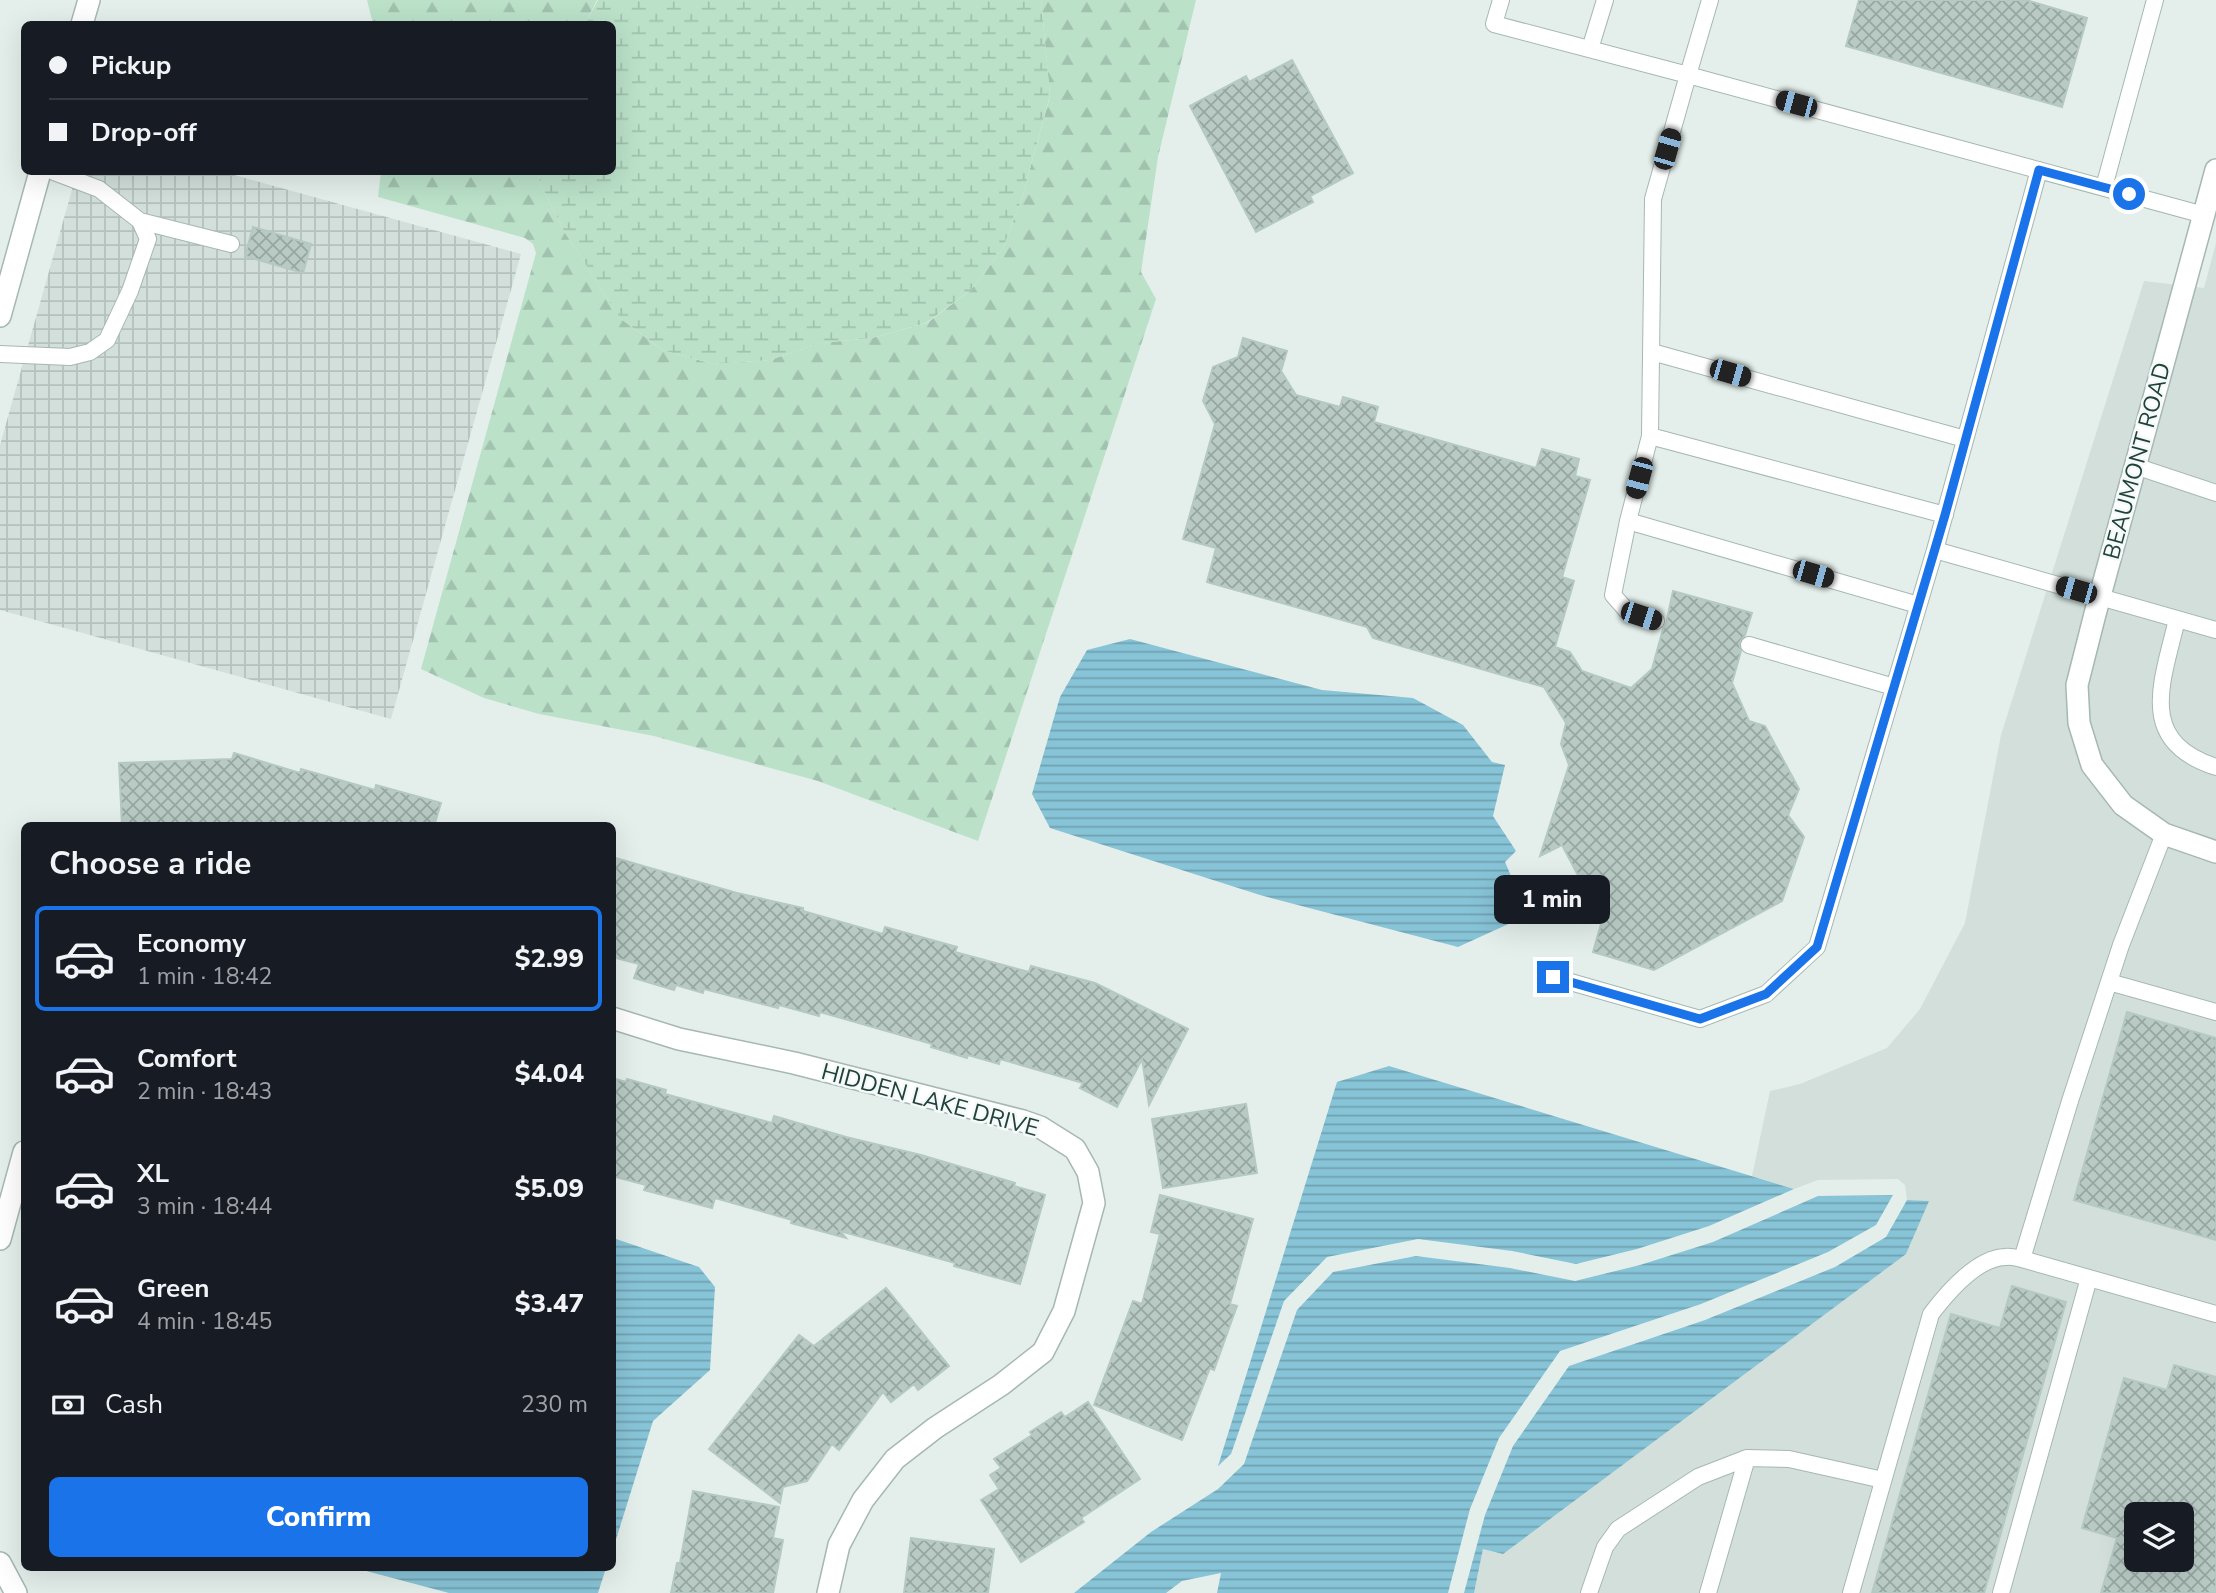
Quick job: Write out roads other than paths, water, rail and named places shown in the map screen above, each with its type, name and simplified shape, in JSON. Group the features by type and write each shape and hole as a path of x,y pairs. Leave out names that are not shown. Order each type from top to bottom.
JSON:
{"street":[{"path":"83,21 89,0"},
{"name":"BEAUMONT ROAD","path":"2216,170 2077,685 2078,723 2092,765 2123,805 2164,835 2216,852"},
{"path":"0,316 39,175"},
{"name":"HIDDEN LAKE DRIVE","path":"616,1019 679,1039 794,1063 1023,1121 1040,1127 1075,1149 1088,1172 1094,1203 1064,1311 1043,1352 1001,1385 935,1428 895,1459 863,1500 839,1545 828,1593"},
{"path":"0,1239 21,1163"},
{"path":"0,1563 16,1593"}],"lane":[{"path":"1501,0 1494,24 2204,215"},
{"path":"1590,49 1605,0"},
{"path":"1656,621 1627,611 1613,596 1628,521 1650,436 1653,199 1710,0"},
{"path":"2104,187 2155,0"},
{"path":"1553,977 1700,1019 1766,994 1817,947 1945,515 2039,170"},
{"path":"62,175 99,189 140,221 231,244"},
{"path":"0,354 70,358 90,352 107,340 130,291 148,239 140,221"},
{"path":"1652,352 1965,439"},
{"path":"1650,436 1945,515"},
{"path":"2135,466 2216,493"},
{"path":"1628,521 1918,605"},
{"path":"1935,550 2216,630"},
{"path":"2177,620 2160,696 2162,718 2172,741 2197,759 2216,767"},
{"path":"1749,645 1894,687"},
{"path":"2022,1259 2109,982 2164,835"},
{"path":"2109,982 2216,1012"},
{"path":"1851,1593 1931,1314 1965,1276 1989,1261 2004,1256 2216,1314"},
{"path":"2001,1593 2089,1278"},
{"path":"1589,1593 1605,1547 1618,1529 1698,1477 1747,1458 1789,1459 1883,1480"},
{"path":"1708,1593 1747,1458"}],"water":[{"path":"1130,639 1322,690 1413,698 1463,725 1492,762 1505,765 1493,816 1516,851 1505,862 1528,915 1458,947 1260,895 1050,828 1032,794 1060,697 1087,650"},
{"path":"1389,1066 1794,1189 1709,1226 1637,1249 1576,1264 1512,1251 1418,1239 1327,1257 1284,1301 1231,1454 1218,1466 1337,1082"},
{"path":"1893,1195 1876,1225 1828,1252 1701,1304 1560,1351 1499,1438 1470,1509 1448,1593 1217,1593 1221,1573 1182,1581 1166,1593 1074,1593 1151,1532 1218,1489 1244,1464 1297,1310 1333,1272 1416,1256 1510,1268 1575,1281 1640,1265 1713,1242 1818,1196"},
{"path":"1907,1200 1929,1201 1906,1254 1503,1554 1483,1549 1474,1593 1464,1593 1485,1515 1513,1446 1569,1366 1705,1320 1835,1267 1886,1237"},
{"path":"616,1239 699,1267 715,1287 710,1370 653,1421 616,1539"},
{"path":"366,1571 605,1571 598,1593 449,1593"}]}
